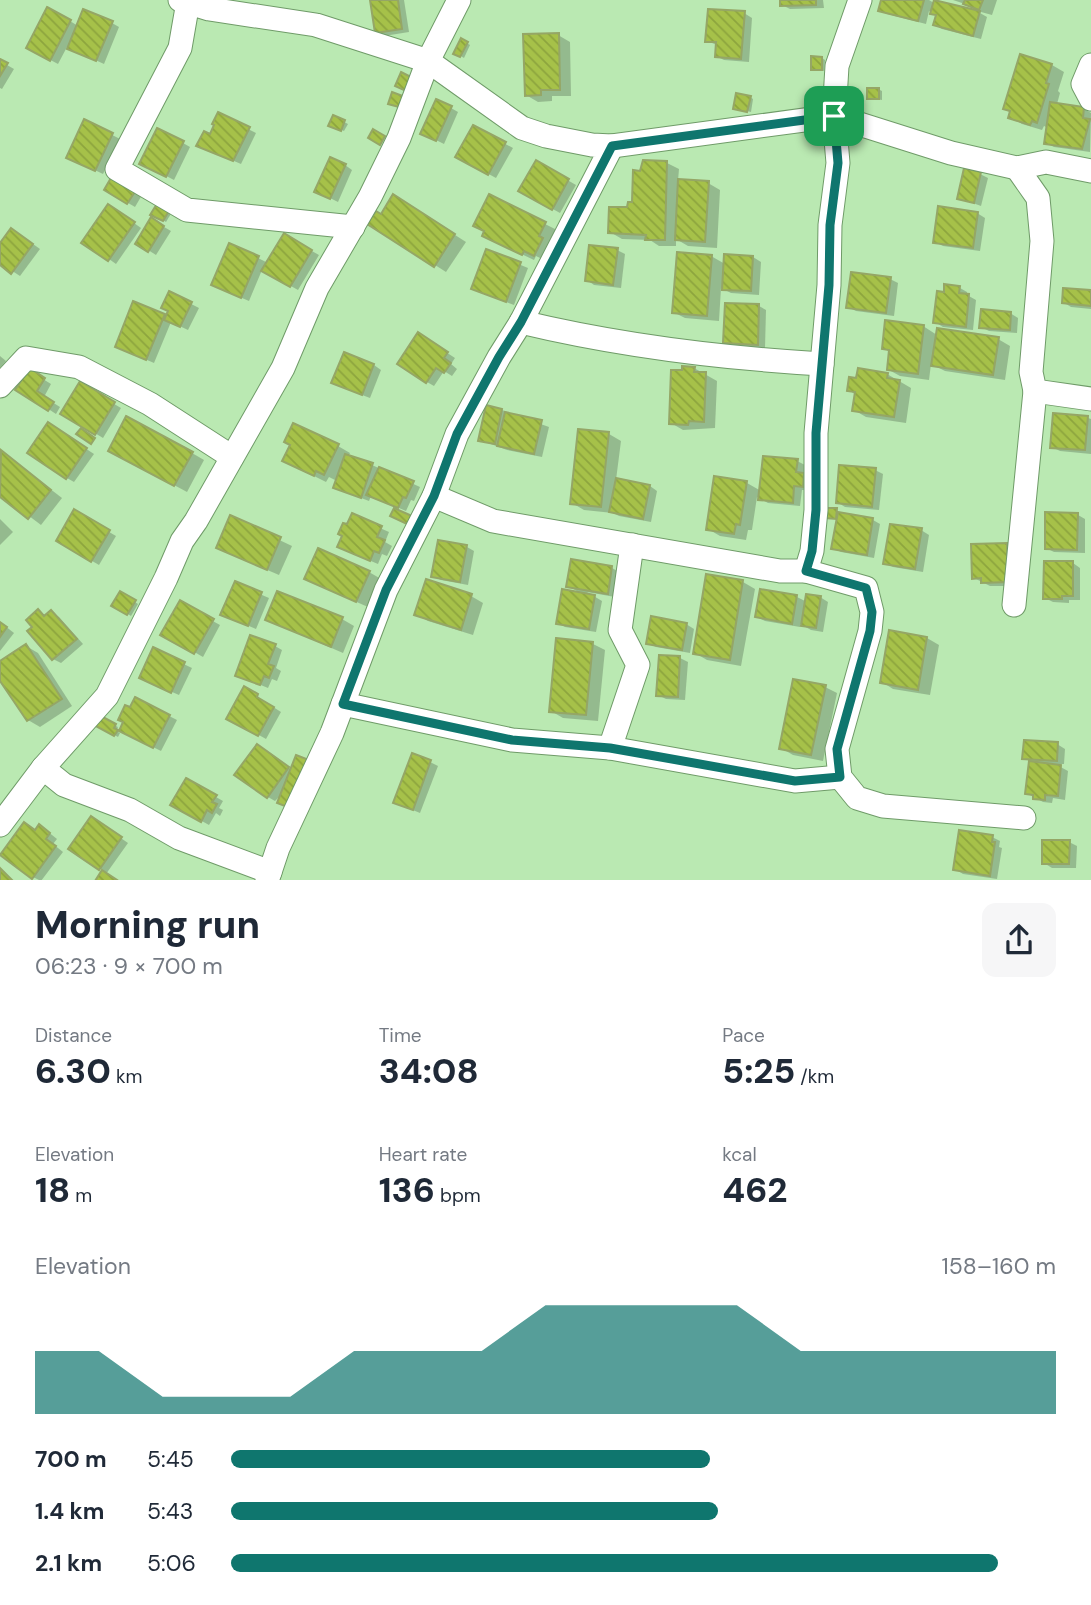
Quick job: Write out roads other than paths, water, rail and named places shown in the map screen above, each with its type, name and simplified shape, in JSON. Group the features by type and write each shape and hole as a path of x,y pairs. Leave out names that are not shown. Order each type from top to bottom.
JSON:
{"street":[{"path":"0,825 43,768 107,696 182,541 196,522 283,368 308,306 399,138 428,61 459,0"},
{"path":"806,571 812,551 816,510 816,433 829,285 830,225 838,163 834,116 837,66 860,0"},
{"path":"353,227 187,210 117,169 180,48 184,1 209,9 316,25 428,61 522,128 546,136 592,145 612,146 834,116 951,153 1017,168 1046,162 1091,171"},
{"path":"1091,65 1083,85 1091,99"},
{"path":"43,768 64,785 130,810 179,838 269,876 278,848 332,733 386,590 434,496 457,434 521,322 612,146"},
{"path":"1014,605 1035,391 1031,372 1042,241 1038,198 1017,168"},
{"path":"521,322 580,337 672,352 822,364"},
{"path":"0,386 26,358 79,367 150,404 232,457"},
{"path":"1035,391 1091,399"},
{"path":"434,496 493,521 780,571 806,571 866,588 872,612 870,631 837,749 840,777 858,798 883,806 1024,818"},
{"path":"610,748 638,665 620,630 632,545"},
{"path":"343,704 512,740 610,748 795,781 840,777"}]}
